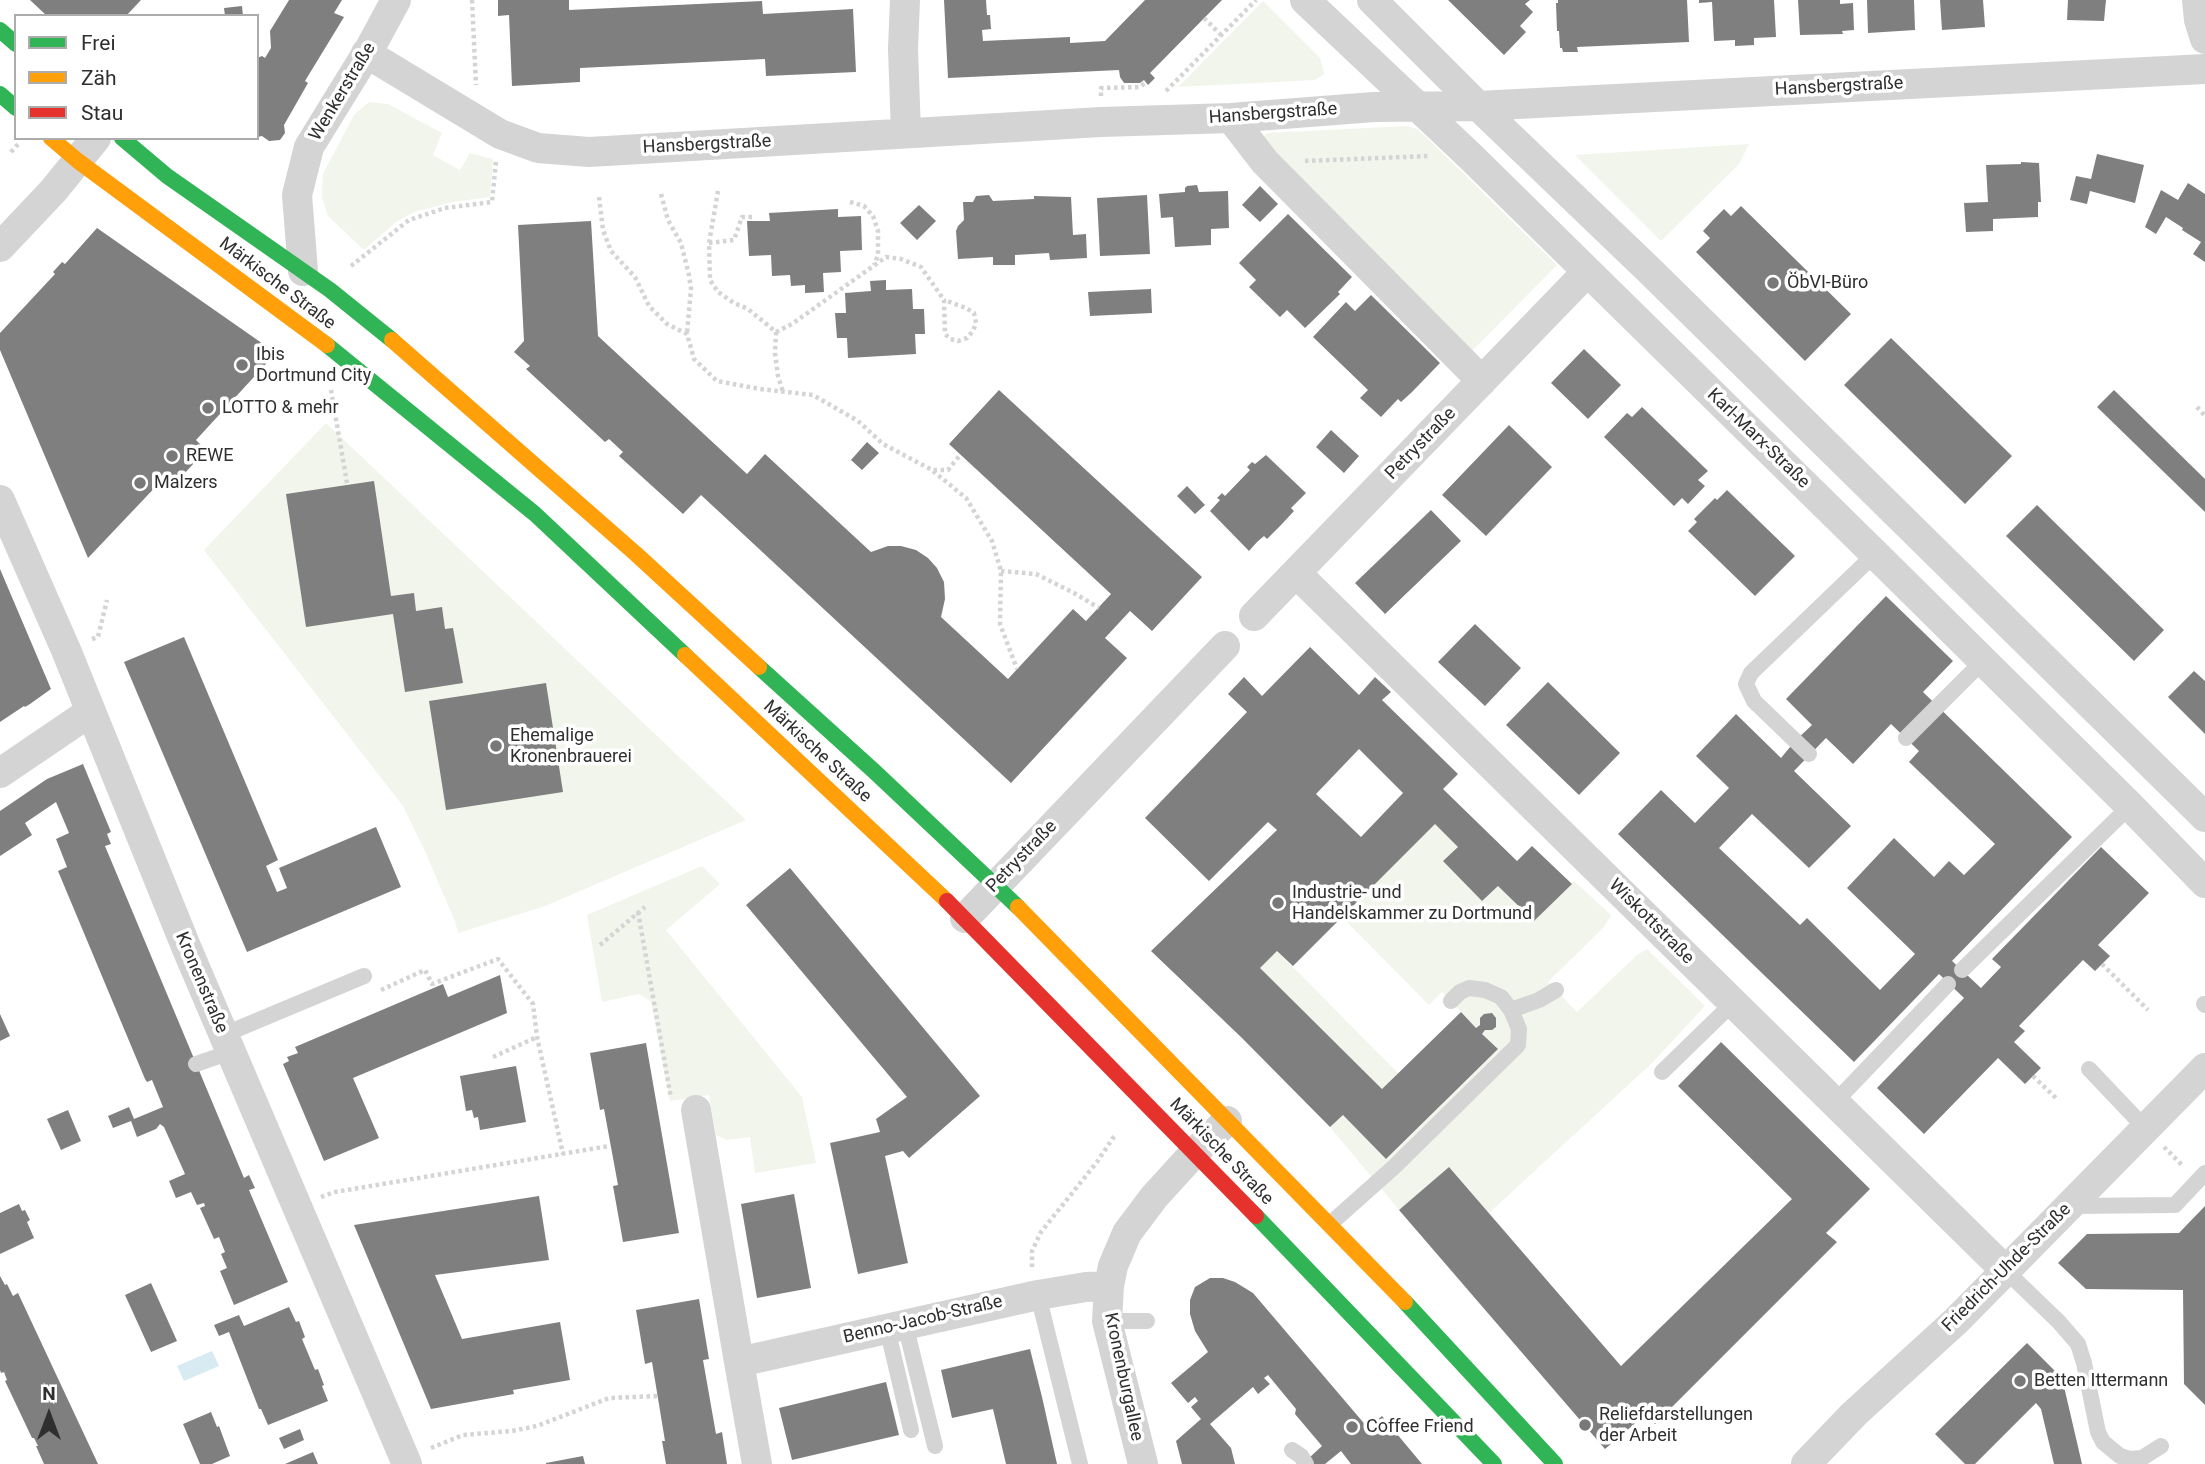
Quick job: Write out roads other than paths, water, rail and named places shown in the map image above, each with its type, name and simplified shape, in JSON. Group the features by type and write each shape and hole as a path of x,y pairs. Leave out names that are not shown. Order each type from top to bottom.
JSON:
{"main road":[{"path":"0,30 14,42"},
{"path":"0,94 14,106"},
{"name":"Märkische Straße","path":"58,140 87,149 536,514 965,918 1195,1152 1494,1464"},
{"name":"Märkische Straße","path":"124,140 167,176 303,271 390,338 636,554 996,885 1330,1224 1555,1464"}],"street":[{"name":"Wenkerstraße","path":"303,271 297,195 309,147 396,0"},
{"path":"905,0 903,49 906,133"},
{"name":"Karl-Marx-Straße","path":"1305,0 1875,554 2205,883"},
{"path":"1372,0 2205,817"},
{"name":"Hansbergstraße","path":"366,53 500,134 538,148 589,152 1150,120 1231,118 1374,107 1478,106 2205,69"},
{"path":"1231,118 1265,163 1482,381"},
{"path":"0,247 87,149"},
{"name":"Petrystraße","path":"1254,616 1587,272"},
{"name":"Kronenstraße","path":"0,500 66,650 227,1043 405,1461"},
{"name":"Wiskottstraße","path":"1296,573 2006,1271"},
{"name":"Petrystraße","path":"965,918 1225,646"},
{"path":"0,773 90,712"},
{"name":"Friedrich-Uhde-Straße","path":"1818,1457 1854,1414 2006,1271 2205,1068"},
{"path":"685,1110 739,1362 757,1464"},
{"name":"Kronenburgallee","path":"1143,1464 1107,1321 1113,1266 1127,1233 1154,1197 1227,1121"},
{"name":"Benno-Jacob-Straße","path":"739,1362 1038,1295 1109,1286"}],"lane":[{"path":"1809,754 1754,701 1746,684 1751,673 1875,554"},
{"path":"1906,738 1983,661"},
{"path":"1962,970 2130,806"},
{"path":"196,1064 227,1043 364,976"},
{"path":"1834,1103 1948,984"},
{"path":"1330,1224 1394,1167 1518,1045 1519,1029 1511,1010 1501,997 1485,990 1469,988 1451,1001"},
{"path":"1511,1010 1539,1000 1556,990"},
{"path":"1662,1072 1733,1003"},
{"path":"2089,1069 2146,1129"},
{"path":"2070,1206 2175,1205 2201,1177"},
{"path":"2006,1271 2078,1344 2098,1432 2103,1442 2120,1456 2130,1459 2152,1454 2161,1446"},
{"path":"1038,1295 1080,1464"},
{"path":"1107,1321 1147,1321"},
{"path":"896,1326 911,1430"},
{"path":"896,1326 935,1446"},
{"path":"1292,1450 1301,1456 1306,1464"}],"place":[{"name":"ÖbVI-Büro","path":"1773,283"},
{"name":"Ibis Dortmund City","path":"242,365"},
{"name":"LOTTO & mehr","path":"208,408"},
{"name":"REWE","path":"172,456"},
{"name":"Malzers","path":"140,483"},
{"name":"Ehemalige Kronenbrauerei","path":"496,746"},
{"name":"Industrie- und Handelskammer zu Dortmund","path":"1278,903"},
{"name":"Betten Ittermann","path":"2020,1381"},
{"name":"Reliefdarstellungen der Arbeit","path":"1585,1425"},
{"name":"Coffee Friend","path":"1352,1427"}]}
